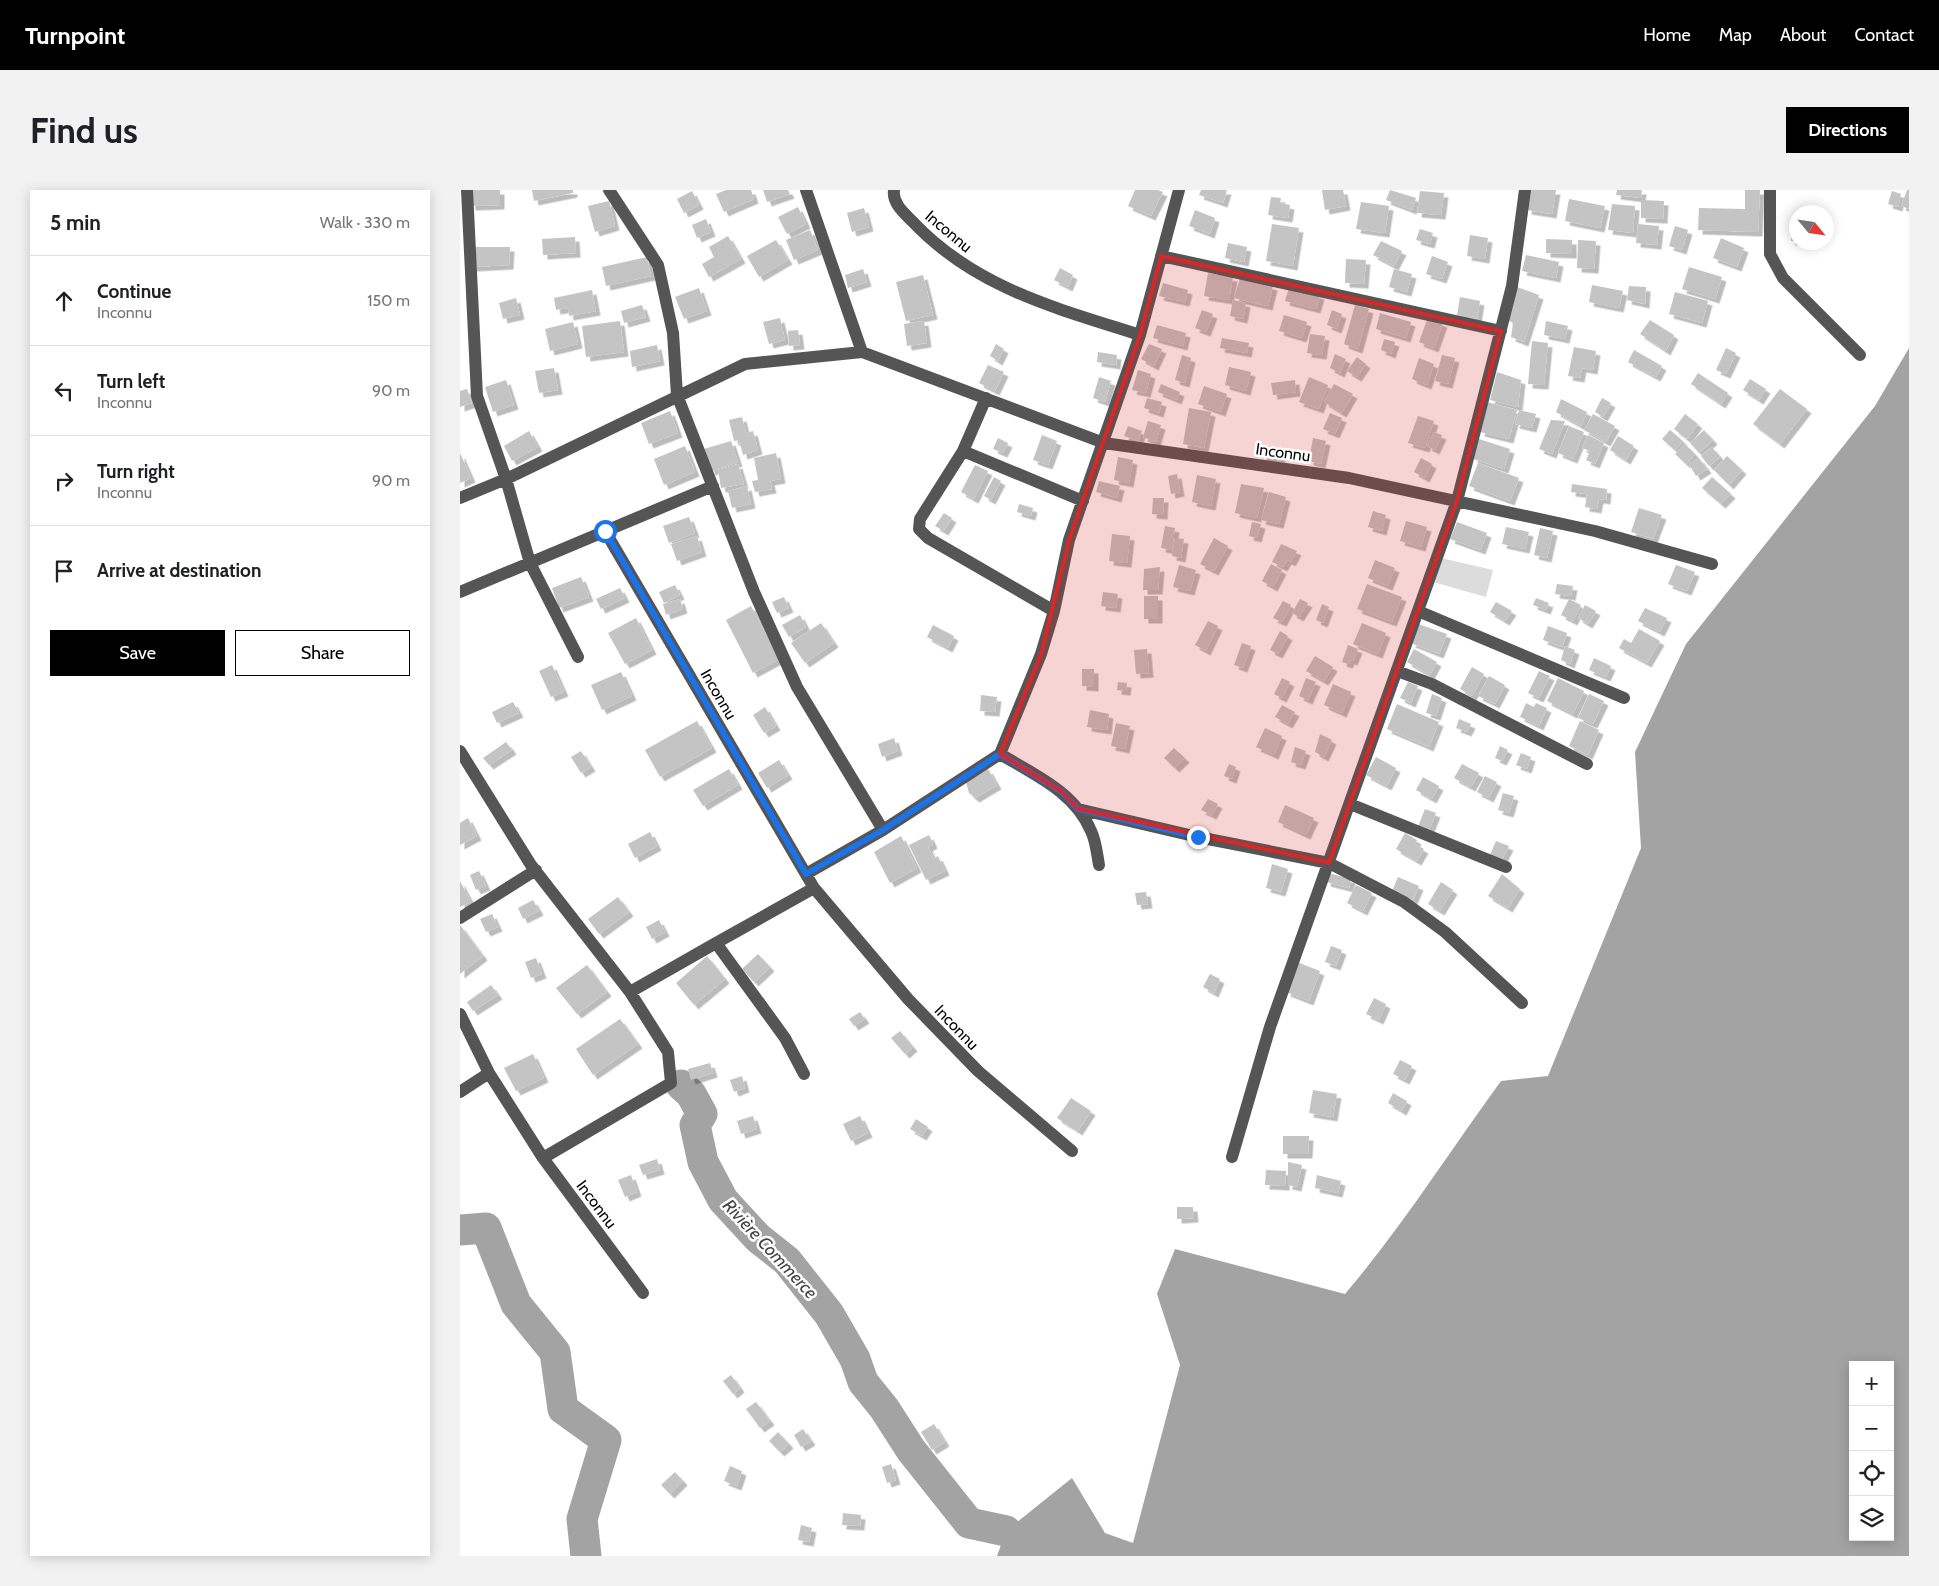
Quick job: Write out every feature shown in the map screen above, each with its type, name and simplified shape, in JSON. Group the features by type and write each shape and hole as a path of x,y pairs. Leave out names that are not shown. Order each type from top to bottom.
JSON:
{"street":[{"path":"467,190 476,396 506,478 530,562 578,657"},
{"path":"609,190 658,265 673,333 678,395 754,592 797,687 883,830"},
{"path":"806,190 862,352"},
{"name":"Inconnu","path":"894,190 893,196 898,206 917,227 961,263 993,283 1040,302 1140,335"},
{"path":"806,874 883,830 1000,754 1041,654 1054,611 1069,540 1140,335 1179,190"},
{"path":"1232,1158 1270,1027 1457,501 1512,286 1525,190"},
{"path":"1770,190 1770,254 1783,278 1860,354"},
{"path":"1161,256 1500,331"},
{"name":"Inconnu","path":"460,498 745,364 862,352 1104,443 1349,478 1596,531 1712,564"},
{"path":"986,398 963,451 920,519 919,529 928,538 1054,611"},
{"path":"963,451 1083,501"},
{"path":"460,592 713,486"},
{"name":"Inconnu","path":"605,531 814,888 908,999 972,1065 1072,1151"},
{"path":"1418,610 1624,698"},
{"path":"1397,670 1432,684 1587,764"},
{"path":"460,750 536,870 630,992 668,1052 671,1083 543,1158"},
{"path":"1000,754 1062,792 1078,809 1091,831 1100,865"},
{"path":"1350,804 1506,867"},
{"path":"1078,809 1198,837 1329,863 1404,902 1445,932 1522,1003"},
{"path":"460,918 536,870"},
{"path":"630,992 814,888"},
{"path":"716,943 785,1038 804,1074"},
{"name":"Inconnu","path":"460,1014 489,1073 543,1158 644,1292"},
{"path":"460,1092 489,1073"}],"highlighted area":[{"path":"1161,256 1501,331 1457,501 1329,863 1078,809 1062,792 1000,754 1041,654 1069,540 1140,335"}],"shaded area":[{"path":"1909,348 1909,1556 997,1556 1006,1531 1072,1478 1105,1533 1133,1543 1180,1365 1157,1294 1175,1249 1345,1294 1406,1216 1501,1081 1548,1076 1641,848 1635,752 1686,644 1875,406"},
{"path":"1441,558 1493,570 1486,597 1433,582"}],"building":[{"path":"471,190 500,190 500,205 471,206"},
{"path":"532,190 573,190 573,193 534,201"},
{"path":"726,190 751,190 754,199 724,212 716,194"},
{"path":"763,190 788,190 790,194 767,202"},
{"path":"1135,190 1158,190 1163,192 1151,216 1128,206"},
{"path":"1201,190 1227,190 1223,203 1199,195"},
{"path":"1322,190 1343,190 1346,206 1325,210"},
{"path":"1390,190 1416,198 1412,210 1386,200"},
{"path":"1530,190 1556,190 1552,214 1527,210"},
{"path":"1617,190 1642,190 1641,198 1616,195"},
{"path":"1745,190 1760,190 1758,232 1698,230 1699,208 1745,209"},
{"path":"1907,190 1909,190 1909,209 1901,206"},
{"path":"692,191 699,205 684,213 677,199"},
{"path":"1420,191 1444,193 1441,215 1417,213"},
{"path":"1892,191 1901,194 1898,207 1888,204"},
{"path":"1271,197 1281,198 1280,203 1290,205 1288,218 1268,215"},
{"path":"1569,199 1605,206 1600,228 1565,221"},
{"path":"1641,200 1664,201 1663,219 1641,218"},
{"path":"609,201 615,226 595,232 588,206"},
{"path":"1361,202 1389,206 1385,233 1356,229"},
{"path":"1612,204 1635,206 1633,233 1608,230"},
{"path":"798,207 806,224 787,234 778,217"},
{"path":"864,208 869,227 852,232 847,213"},
{"path":"1195,210 1215,218 1210,234 1189,226"},
{"path":"706,219 711,232 697,238 692,225"},
{"path":"1272,224 1299,228 1293,266 1266,261"},
{"path":"1638,224 1659,226 1657,245 1636,243"},
{"path":"1675,226 1688,230 1682,250 1669,246"},
{"path":"1420,229 1433,233 1430,244 1416,240"},
{"path":"810,230 818,250 794,260 786,240"},
{"path":"1470,235 1488,238 1485,259 1467,256"},
{"path":"728,236 741,259 709,277 702,264 714,257 709,247"},
{"path":"575,237 576,253 543,255 542,239"},
{"path":"1721,238 1744,248 1737,267 1713,258"},
{"path":"1546,239 1572,240 1572,254 1546,253"},
{"path":"776,240 788,260 759,277 747,256"},
{"path":"1578,240 1596,241 1594,269 1577,268"},
{"path":"1381,241 1402,251 1394,266 1373,255"},
{"path":"1228,243 1247,247 1244,262 1225,258"},
{"path":"472,247 510,247 509,265 472,267"},
{"path":"1526,255 1559,262 1556,278 1522,271"},
{"path":"1432,256 1448,262 1442,279 1426,274"},
{"path":"647,257 651,276 606,286 602,267"},
{"path":"1346,259 1366,260 1364,284 1345,283"},
{"path":"1689,267 1722,277 1715,299 1682,289"},
{"path":"1060,268 1073,275 1068,287 1054,280"},
{"path":"863,269 867,282 848,288 845,275"},
{"path":"1394,269 1412,274 1407,292 1389,287"},
{"path":"1208,273 1233,277 1229,300 1204,296"},
{"path":"923,275 933,315 906,321 896,282"},
{"path":"1240,278 1273,286 1268,306 1234,298"},
{"path":"1163,283 1188,290 1185,302 1159,296"},
{"path":"1592,285 1623,291 1619,308 1589,302"},
{"path":"1629,286 1646,287 1645,304 1627,300"},
{"path":"1289,287 1320,295 1316,309 1285,301"},
{"path":"1517,287 1539,295 1524,342 1511,337 1513,323 1508,320"},
{"path":"699,288 707,311 684,319 675,297"},
{"path":"592,290 596,311 569,316 568,308 556,310 554,298"},
{"path":"1675,292 1708,301 1702,323 1669,314"},
{"path":"1460,297 1480,301 1477,319 1457,315"},
{"path":"516,298 520,315 503,319 499,303"},
{"path":"1233,300 1246,303 1243,319 1230,316"},
{"path":"642,305 646,317 624,323 621,311"},
{"path":"1355,305 1369,309 1358,349 1344,344"},
{"path":"1202,310 1213,314 1206,332 1195,328"},
{"path":"1332,310 1342,314 1337,329 1327,325"},
{"path":"1380,313 1411,322 1406,338 1376,329"},
{"path":"1284,315 1307,322 1302,338 1279,331"},
{"path":"1428,317 1443,323 1434,348 1419,342"},
{"path":"780,318 785,340 769,344 763,322"},
{"path":"1650,320 1674,335 1666,351 1640,334"},
{"path":"620,321 624,352 586,357 582,326"},
{"path":"924,321 927,343 907,346 904,324"},
{"path":"1546,321 1568,326 1565,339 1544,335"},
{"path":"573,322 578,344 550,351 545,329"},
{"path":"1157,325 1186,333 1183,346 1153,338"},
{"path":"798,330 800,345 789,346 788,331"},
{"path":"1310,334 1325,336 1322,355 1307,353"},
{"path":"1222,338 1249,343 1247,353 1220,348"},
{"path":"1384,339 1395,342 1391,354 1381,350"},
{"path":"1532,341 1548,343 1544,385 1528,384"},
{"path":"996,344 1004,349 998,361 990,356"},
{"path":"1149,344 1162,349 1154,366 1141,359"},
{"path":"657,345 660,361 632,367 630,351"},
{"path":"1574,347 1596,351 1593,370 1582,368 1580,378 1568,376"},
{"path":"1726,348 1736,353 1726,374 1716,370"},
{"path":"1634,350 1662,366 1656,377 1628,362"},
{"path":"1098,352 1117,355 1116,365 1097,362"},
{"path":"1335,354 1346,359 1340,373 1330,368"},
{"path":"1182,355 1191,358 1185,383 1175,380"},
{"path":"1442,355 1455,358 1448,384 1435,381"},
{"path":"1357,357 1366,364 1357,377 1347,371"},
{"path":"1419,358 1434,364 1427,385 1412,379"},
{"path":"988,365 1004,372 995,391 979,383"},
{"path":"1229,367 1251,372 1246,391 1225,385"},
{"path":"554,368 558,390 539,393 535,371"},
{"path":"1138,370 1151,374 1146,393 1132,390"},
{"path":"1497,372 1521,380 1518,407 1490,400"},
{"path":"1698,373 1728,393 1721,404 1691,384"},
{"path":"1099,377 1111,381 1105,402 1093,398"},
{"path":"1309,377 1328,385 1319,409 1299,402"},
{"path":"1750,379 1766,389 1759,400 1743,390"},
{"path":"506,380 514,405 493,412 485,387"},
{"path":"1295,380 1296,392 1273,395 1271,383"},
{"path":"1161,384 1180,392 1177,400 1158,392"},
{"path":"1334,384 1353,394 1342,413 1324,402"},
{"path":"1204,386 1227,394 1221,412 1198,404"},
{"path":"467,389 472,403 460,407 460,391"},
{"path":"1780,389 1807,409 1780,444 1753,424"},
{"path":"1147,398 1162,402 1159,413 1144,408"},
{"path":"1602,398 1611,403 1603,417 1595,412"},
{"path":"1561,399 1587,412 1581,426 1556,412"},
{"path":"1487,402 1517,410 1509,439 1480,432"},
{"path":"1189,408 1211,412 1204,448 1183,444"},
{"path":"1519,410 1536,414 1532,428 1515,424"},
{"path":"670,411 678,433 649,444 641,423"},
{"path":"1330,413 1342,418 1335,434 1323,429"},
{"path":"1593,414 1615,426 1606,442 1584,430"},
{"path":"1685,414 1698,424 1687,439 1674,429"},
{"path":"1418,416 1434,421 1425,448 1408,443"},
{"path":"742,417 746,433 753,431 758,450 743,455 739,440 734,441 729,420"},
{"path":"1551,420 1565,421 1552,454 1539,449"},
{"path":"1148,421 1161,425 1156,442 1143,437"},
{"path":"1128,426 1142,431 1138,441 1124,436"},
{"path":"1569,426 1584,432 1573,459 1558,453"},
{"path":"1670,430 1683,441 1675,450 1662,439"},
{"path":"1704,430 1713,440 1699,453 1690,443"},
{"path":"529,431 538,447 512,461 504,446"},
{"path":"1434,432 1442,435 1435,450 1427,446"},
{"path":"1042,435 1057,441 1048,465 1033,460"},
{"path":"1588,435 1604,443 1595,464 1586,460 1590,451 1582,448"},
{"path":"1618,436 1634,446 1626,460 1610,450"},
{"path":"998,438 1008,443 1003,453 993,449"},
{"path":"1313,438 1326,441 1321,464 1309,461"},
{"path":"1479,439 1510,449 1504,469 1473,459"},
{"path":"731,441 738,462 711,471 704,449"},
{"path":"1685,444 1695,454 1686,464 1675,454"},
{"path":"685,446 695,472 664,485 654,459"},
{"path":"1263,446 1282,448 1281,458 1262,457"},
{"path":"1712,447 1720,457 1709,466 1701,456"},
{"path":"460,453 471,478 460,483"},
{"path":"776,453 781,479 770,481 772,489 755,492 752,481 758,480 754,458"},
{"path":"1727,456 1742,470 1729,485 1714,470"},
{"path":"1118,457 1133,460 1129,483 1114,480"},
{"path":"1421,458 1432,464 1425,478 1414,472"},
{"path":"1699,458 1707,469 1696,476 1689,464"},
{"path":"1478,463 1519,478 1510,501 1469,486"},
{"path":"738,464 744,484 721,488 718,470"},
{"path":"975,465 988,471 974,499 961,492"},
{"path":"1177,474 1180,492 1171,494 1168,476"},
{"path":"1197,475 1216,479 1211,506 1192,502"},
{"path":"994,477 1001,481 991,500 984,496"},
{"path":"1712,477 1731,494 1721,504 1702,488"},
{"path":"1099,481 1120,486 1117,498 1096,492"},
{"path":"1241,484 1264,488 1257,518 1235,513"},
{"path":"1572,484 1607,489 1606,500 1599,499 1597,509 1585,507 1587,494 1571,492"},
{"path":"747,486 751,504 732,508 728,491"},
{"path":"1269,492 1286,497 1279,524 1261,520"},
{"path":"1153,498 1164,498 1163,515 1152,514"},
{"path":"1019,504 1033,508 1031,516 1017,512"},
{"path":"1639,508 1662,515 1653,539 1631,532"},
{"path":"1373,511 1386,515 1382,531 1368,527"},
{"path":"944,513 952,518 944,531 935,526"},
{"path":"689,517 695,533 669,543 663,526"},
{"path":"1406,521 1427,527 1421,547 1400,541"},
{"path":"1252,522 1261,524 1257,538 1249,536"},
{"path":"1457,522 1487,533 1481,550 1450,539"},
{"path":"1165,526 1175,528 1172,550 1161,548"},
{"path":"1506,527 1529,532 1525,549 1502,544"},
{"path":"1540,528 1553,531 1547,558 1534,555"},
{"path":"1112,534 1130,536 1127,563 1109,561"},
{"path":"697,536 702,552 677,561 671,544"},
{"path":"1175,538 1184,539 1181,558 1172,556"},
{"path":"1214,538 1228,546 1214,571 1200,564"},
{"path":"1281,544 1297,551 1291,562 1287,560 1283,567 1272,562"},
{"path":"1375,560 1395,568 1388,586 1368,578"},
{"path":"1271,564 1282,570 1273,587 1262,581"},
{"path":"1179,565 1196,570 1190,591 1173,587"},
{"path":"1676,565 1695,572 1687,591 1668,584"},
{"path":"1160,567 1158,590 1143,590 1144,569"},
{"path":"581,577 589,597 559,608 552,588"},
{"path":"1367,584 1402,597 1392,622 1357,609"},
{"path":"1557,584 1573,586 1571,596 1555,594"},
{"path":"675,585 680,595 664,603 659,592"},
{"path":"620,588 625,598 601,609 596,599"},
{"path":"1103,592 1118,594 1116,608 1101,606"},
{"path":"1144,596 1158,596 1158,619 1144,619"},
{"path":"784,597 789,608 777,613 772,602"},
{"path":"1536,598 1549,603 1546,610 1533,605"},
{"path":"680,599 683,609 666,615 663,604"},
{"path":"1300,599 1308,603 1299,617 1292,613"},
{"path":"1569,599 1581,605 1573,621 1561,615"},
{"path":"1283,601 1291,605 1282,622 1273,618"},
{"path":"1496,602 1512,611 1505,621 1490,612"},
{"path":"1322,604 1329,607 1323,623 1316,620"},
{"path":"1585,605 1596,611 1588,624 1578,618"},
{"path":"751,606 779,659 753,673 726,620"},
{"path":"1645,608 1667,618 1660,632 1638,621"},
{"path":"800,615 806,627 789,637 782,625"},
{"path":"636,618 652,650 625,664 608,633"},
{"path":"1208,621 1218,626 1206,651 1195,645"},
{"path":"821,623 834,643 805,663 791,643"},
{"path":"1362,623 1386,633 1378,654 1353,644"},
{"path":"1418,624 1447,634 1439,654 1411,643"},
{"path":"933,625 954,636 948,648 927,637"},
{"path":"1548,626 1567,633 1562,647 1543,640"},
{"path":"1639,629 1660,641 1647,663 1619,648 1624,639 1631,643"},
{"path":"1280,631 1288,636 1278,654 1270,650"},
{"path":"1242,643 1251,646 1243,668 1234,665"},
{"path":"1348,645 1358,649 1353,661 1350,660 1348,664 1342,662"},
{"path":"1565,646 1575,650 1570,664 1561,660"},
{"path":"1147,649 1149,673 1136,674 1134,650"},
{"path":"1414,649 1437,662 1430,675 1407,662"},
{"path":"1315,656 1333,667 1324,681 1306,671"},
{"path":"1594,658 1611,666 1606,677 1589,670"},
{"path":"552,665 564,692 551,697 539,671"},
{"path":"1472,667 1484,674 1472,696 1460,689"},
{"path":"1082,669 1094,669 1094,687 1082,686"},
{"path":"1539,671 1550,676 1539,698 1528,693"},
{"path":"621,672 632,696 602,710 591,685"},
{"path":"1489,676 1505,685 1495,704 1478,696"},
{"path":"1282,678 1290,682 1282,698 1274,694"},
{"path":"1306,678 1316,682 1308,700 1299,696"},
{"path":"1558,678 1584,691 1573,714 1547,701"},
{"path":"1118,682 1127,683 1126,691 1117,690"},
{"path":"1408,682 1418,686 1411,703 1400,698"},
{"path":"1333,684 1351,692 1342,713 1324,705"},
{"path":"1432,694 1442,698 1436,716 1426,713"},
{"path":"1589,694 1604,701 1593,724 1578,718"},
{"path":"981,695 997,697 995,712 980,711"},
{"path":"513,702 519,713 497,723 492,712"},
{"path":"1526,703 1534,707 1536,703 1547,708 1539,726 1520,717"},
{"path":"1397,704 1439,722 1429,747 1387,729"},
{"path":"1282,705 1295,712 1288,724 1275,717"},
{"path":"765,707 776,726 764,733 753,715"},
{"path":"1090,710 1109,714 1107,730 1087,727"},
{"path":"1459,719 1471,724 1467,732 1456,728"},
{"path":"697,721 712,748 660,777 645,750"},
{"path":"1580,721 1599,730 1588,755 1569,746"},
{"path":"1116,723 1130,726 1125,749 1111,746"},
{"path":"1265,728 1282,736 1274,755 1256,747"},
{"path":"1320,734 1332,740 1324,757 1315,752"},
{"path":"894,738 898,751 882,757 878,744"},
{"path":"506,742 512,750 489,765 483,758"},
{"path":"1500,746 1508,750 1502,761 1495,758"},
{"path":"1295,747 1306,751 1301,765 1291,762"},
{"path":"1174,748 1185,758 1175,768 1164,758"},
{"path":"581,751 591,767 581,773 571,757"},
{"path":"1521,753 1531,757 1527,769 1516,765"},
{"path":"1376,757 1396,768 1387,786 1366,775"},
{"path":"779,760 788,775 767,788 758,773"},
{"path":"1229,764 1236,767 1232,779 1224,776"},
{"path":"1462,764 1479,773 1471,787 1454,778"},
{"path":"729,769 738,785 703,806 693,790"},
{"path":"988,769 997,785 975,798 969,793 966,782"},
{"path":"1485,776 1497,782 1489,798 1477,792"},
{"path":"1423,777 1439,786 1432,799 1416,790"},
{"path":"1503,793 1514,796 1509,813 1498,810"},
{"path":"1208,799 1218,804 1212,815 1201,810"},
{"path":"1285,805 1314,818 1306,835 1278,822"},
{"path":"1425,809 1436,813 1428,833 1417,829"},
{"path":"468,818 477,836 460,845 460,823"},
{"path":"650,832 657,846 635,858 628,844"},
{"path":"1405,833 1417,840 1415,844 1424,849 1417,861 1396,849"},
{"path":"929,835 933,844 928,847 934,859 938,856 945,871 926,880 909,845"},
{"path":"901,836 917,868 890,883 874,852"},
{"path":"1496,841 1509,846 1502,860 1490,855"},
{"path":"1272,864 1288,869 1281,892 1266,888"},
{"path":"479,871 486,886 476,890 470,875"},
{"path":"1328,873 1351,879 1349,888 1326,882"},
{"path":"1502,874 1520,889 1508,908 1488,896"},
{"path":"1398,877 1419,886 1413,900 1392,891"},
{"path":"460,881 471,902 460,907"},
{"path":"1441,882 1453,890 1440,911 1428,904"},
{"path":"1356,885 1372,893 1363,911 1347,903"},
{"path":"1146,892 1148,904 1137,905 1135,893"},
{"path":"618,897 629,912 599,934 588,919"},
{"path":"533,900 539,911 523,919 518,908"},
{"path":"492,914 498,927 486,932 480,919"},
{"path":"659,920 665,932 652,939 646,927"},
{"path":"460,925 483,956 460,974"},
{"path":"1331,946 1342,950 1336,966 1325,962"},
{"path":"758,954 770,967 754,982 742,969"},
{"path":"707,956 725,979 694,1005 676,983"},
{"path":"536,958 542,974 531,978 525,962"},
{"path":"1297,962 1320,971 1309,1001 1286,992"},
{"path":"587,965 607,992 577,1014 556,988"},
{"path":"1210,974 1220,979 1214,993 1203,987"},
{"path":"491,985 498,995 473,1011 467,1002"},
{"path":"1374,998 1386,1004 1379,1020 1366,1014"},
{"path":"860,1012 865,1019 854,1026 849,1019"},
{"path":"620,1019 638,1044 593,1075 576,1049"},
{"path":"900,1031 913,1047 905,1054 891,1038"},
{"path":"533,1054 544,1078 516,1091 504,1068"},
{"path":"1400,1060 1412,1066 1405,1080 1393,1074"},
{"path":"710,1063 713,1073 691,1080 688,1069"},
{"path":"742,1076 745,1088 734,1092 730,1080"},
{"path":"1313,1090 1337,1094 1333,1117 1309,1113"},
{"path":"1393,1093 1407,1101 1402,1111 1388,1103"},
{"path":"1071,1098 1091,1111 1078,1131 1057,1118"},
{"path":"753,1116 757,1129 741,1134 737,1121"},
{"path":"860,1116 868,1133 851,1141 843,1124"},
{"path":"916,1119 928,1127 922,1136 910,1129"},
{"path":"1283,1136 1309,1136 1308,1154 1283,1154"},
{"path":"657,1159 660,1170 643,1175 639,1165"},
{"path":"1288,1162 1302,1165 1297,1187 1288,1185"},
{"path":"1266,1170 1286,1171 1285,1186 1265,1185"},
{"path":"631,1175 637,1192 625,1197 618,1180"},
{"path":"1317,1175 1341,1181 1338,1193 1315,1188"},
{"path":"1177,1207 1193,1207 1194,1218 1177,1219"},
{"path":"731,1375 740,1388 733,1394 723,1381"},
{"path":"756,1402 770,1421 760,1428 746,1409"},
{"path":"934,1424 945,1442 932,1450 921,1432"},
{"path":"803,1429 811,1441 801,1447 794,1435"},
{"path":"778,1432 789,1444 780,1452 769,1441"},
{"path":"891,1464 896,1480 887,1483 882,1467"},
{"path":"730,1466 742,1471 737,1486 724,1481"},
{"path":"675,1472 683,1481 670,1494 661,1485"},
{"path":"843,1513 861,1515 860,1526 842,1525"},
{"path":"801,1525 812,1528 809,1542 798,1540"}],"waterway":[{"name":"Rivière Commerce","path":"681,1085 691,1094 702,1114 695,1125 703,1162 723,1200 758,1238 787,1261 829,1314 855,1359 863,1382 884,1408 911,1450 969,1523 1006,1531"},
{"name":"Rivière Commerce","path":"460,1230 486,1228 516,1304 555,1352 563,1409 606,1440 582,1519 586,1556"}],"route":[{"path":"605,531 806,874 883,830 1000,754 1062,792 1078,809 1198,837"}]}
